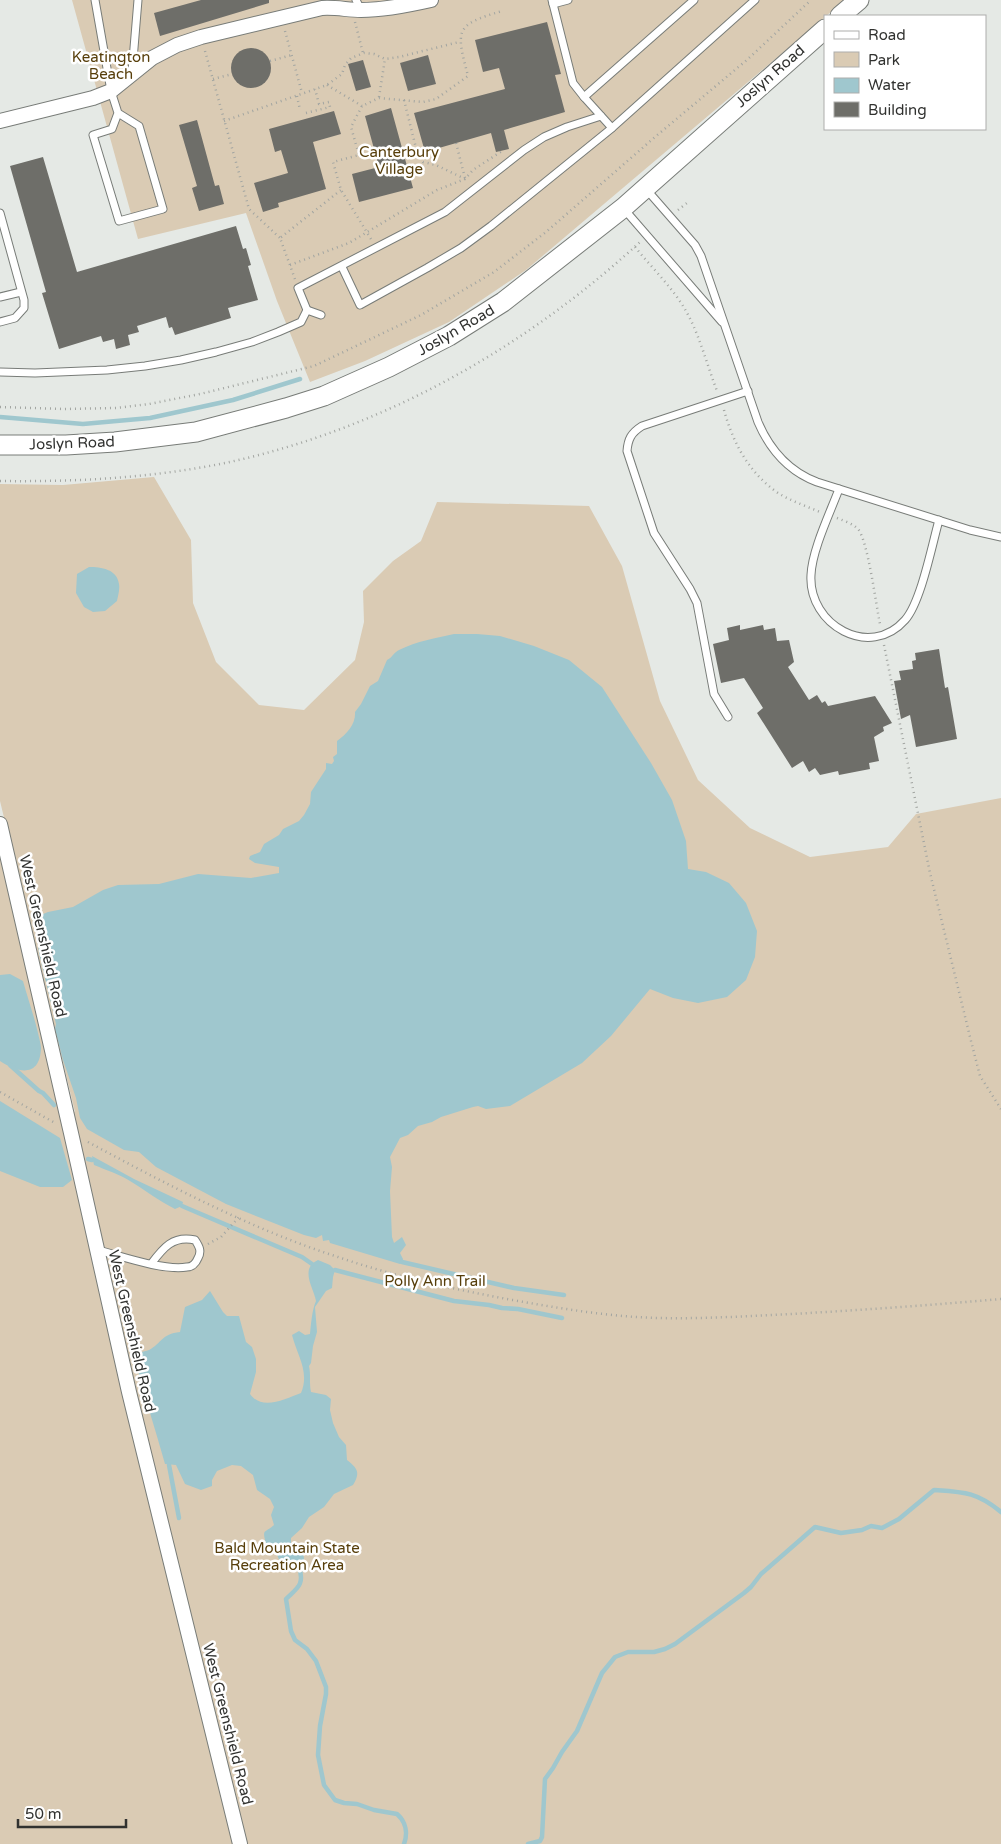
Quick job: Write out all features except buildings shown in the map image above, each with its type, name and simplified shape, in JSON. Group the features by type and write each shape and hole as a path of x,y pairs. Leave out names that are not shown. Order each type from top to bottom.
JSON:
{"street":[{"path":"0,122 93,98 111,91 152,58 177,45 201,37 322,8 356,6 391,8 431,0"},
{"path":"841,15 859,0"},
{"name":"Joslyn Road","path":"0,445 76,445 196,432 286,408 340,390 440,340 504,302 623,208 824,30"},
{"name":"West Greenshield Road","path":"0,824 129,1392 240,1844"}],"lane":[{"path":"95,0 111,91 118,113 112,129 93,135 120,221 163,209 139,126 118,113"},
{"path":"132,74 138,0"},
{"path":"568,0 552,2 573,83 612,128"},
{"path":"584,97 694,0"},
{"path":"342,267 360,305 461,248 548,181 612,128 755,0"},
{"path":"321,315 307,310 298,288 342,267 445,212 524,150 544,137 601,116"},
{"path":"646,188 699,250 762,432 775,453 801,475 839,489 970,530 1001,537"},
{"path":"623,208 724,324"},
{"path":"0,212 22,292 24,308 15,318 0,322"},
{"path":"0,297 22,292"},
{"path":"0,372 107,370 181,360 269,336 301,322 307,310"},
{"path":"728,717 714,694 697,602 654,533 626,451 628,440 633,432 642,426 748,391"},
{"path":"839,489 815,557 811,574 811,586 815,600 823,615 844,634 857,637 871,637 895,629 905,620 914,606 939,520"},
{"path":"97,1250 151,1264 187,1267 194,1264 199,1256 200,1247 195,1240 173,1241 165,1247 151,1264"}],"path":[{"path":"356,6 364,53"},
{"path":"377,248 340,190 333,162 359,155 351,127 362,106 379,98 424,102 436,99 468,76 459,42 462,31 477,18 502,11"},
{"path":"282,17 302,94"},
{"path":"201,37 248,209 280,238 298,288"},
{"path":"224,121 327,85 342,74 345,65 351,58 364,53 374,54 385,59 459,42"},
{"path":"270,61 292,56"},
{"path":"379,98 385,59"},
{"path":"212,79 232,74"},
{"path":"327,85 362,106"},
{"path":"306,113 330,107 329,102 319,104 315,89"},
{"path":"297,96 300,110"},
{"path":"404,100 417,152 423,162 436,165 465,179"},
{"path":"456,143 469,193"},
{"path":"290,265 329,251 367,232 437,190 465,179 478,166 502,151"},
{"path":"280,238 340,190"},
{"path":"635,247 675,295 686,312 692,323 716,390"},
{"path":"724,410 741,453 755,472 778,493 818,511"},
{"path":"838,518 850,523 858,530 864,542 880,624"},
{"path":"884,644 930,874 971,1041 980,1076 1001,1109"},
{"path":"0,1092 173,1188 271,1232 337,1257 466,1291 587,1312 659,1318 738,1317 1001,1299"},
{"path":"200,1247 221,1237 239,1217"}],"green space":[{"name":"Canterbury Village","path":"72,0 845,0 827,15 824,15 824,18 526,270 449,322 365,361 310,382 277,301 246,213 138,239"},
{"path":"154,477 191,540 193,603 216,662 259,705 304,710 355,660 364,622 363,591 393,561 421,541 437,502 589,506 622,566 660,701 698,780 750,828 810,857 888,847 916,814 1001,798 1001,1844 0,1844 0,853 58,1103 75,1112 0,801 0,484 63,485"}],"water":[{"path":"89,567 108,570 118,579 117,601 105,611 93,612 84,607 76,593 77,574"},
{"path":"454,634 500,636 534,646 569,660 602,687 651,763 672,800 686,841 688,869 706,872 729,883 746,903 757,931 755,957 746,980 727,997 698,1003 673,998 650,989 611,1036 582,1063 510,1106 486,1109 478,1106 473,1107 418,1126 408,1135 400,1138 390,1157 392,1167 390,1191 392,1237 394,1243 402,1237 406,1245 400,1253 403,1259 400,1264 330,1243 329,1240 323,1241 322,1235 316,1238 304,1235 226,1204 156,1167 139,1152 124,1150 87,1129 80,1118 76,1098 55,1029 56,1024 39,953 35,921 36,917 48,912 73,907 103,890 118,885 159,884 198,874 251,878 279,873 279,867 255,863 249,859 250,856 260,852 264,844 279,835 283,829 299,821 304,815 310,804 311,792 326,769 326,763 332,764 334,761 333,757 337,754 337,741 350,728 354,721 355,712 370,686 378,681 387,660 397,651 406,647 426,640"},
{"path":"10,974 23,981 41,1045 40,1058 37,1064 27,1070 14,1068 0,1061 0,975"},
{"path":"0,1101 60,1138 72,1180 63,1187 40,1187 0,1171"},
{"path":"92,1156 134,1179 183,1202 182,1206 175,1209 117,1174 94,1165"},
{"path":"318,1260 330,1265 335,1270 332,1288 326,1291 315,1307 317,1332 309,1366 311,1392 326,1395 331,1399 330,1410 333,1423 339,1437 346,1445 347,1460 357,1471 357,1477 353,1485 334,1494 324,1507 309,1517 302,1528 291,1538 291,1546 302,1550 304,1558 303,1565 294,1568 280,1562 274,1547 266,1544 264,1533 274,1525 271,1515 274,1507 270,1499 257,1490 253,1475 241,1466 232,1465 217,1471 212,1480 212,1486 201,1490 185,1484 176,1465 165,1464 134,1356 149,1350 165,1337 180,1332 185,1307 202,1300 210,1291 227,1316 239,1316 246,1342 252,1347 256,1359 256,1372 250,1394 255,1399 267,1403 301,1393 304,1378 302,1364 292,1335 299,1331 305,1335 310,1334 316,1301 308,1274 309,1268"}],"waterway":[{"path":"0,417 83,424 150,418 233,400 300,379"},
{"path":"10,1065 54,1105"},
{"path":"88,1159 92,1160"},
{"path":"182,1206 302,1257 312,1264"},
{"path":"402,1262 514,1288 564,1295"},
{"path":"335,1270 454,1301 518,1309 562,1318"},
{"path":"169,1465 179,1518"},
{"path":"528,1844 540,1841 542,1837 545,1779 577,1731 602,1673 615,1657 628,1652 654,1652 675,1644 744,1593 761,1574 815,1527 841,1533 862,1530 871,1526 882,1528 899,1519 934,1490 970,1494 985,1500 1001,1512"},
{"path":"299,1567 301,1573 299,1586 286,1599 291,1631 295,1640 307,1649 316,1661 326,1687 318,1755 324,1785 335,1800 397,1814 405,1828 404,1844"}],"park label":[{"name":"Keatington Beach","path":"111,66"},
{"name":"Polly Ann Trail","path":"435,1281"},
{"name":"Bald Mountain State Recreation Area","path":"287,1556"}]}
